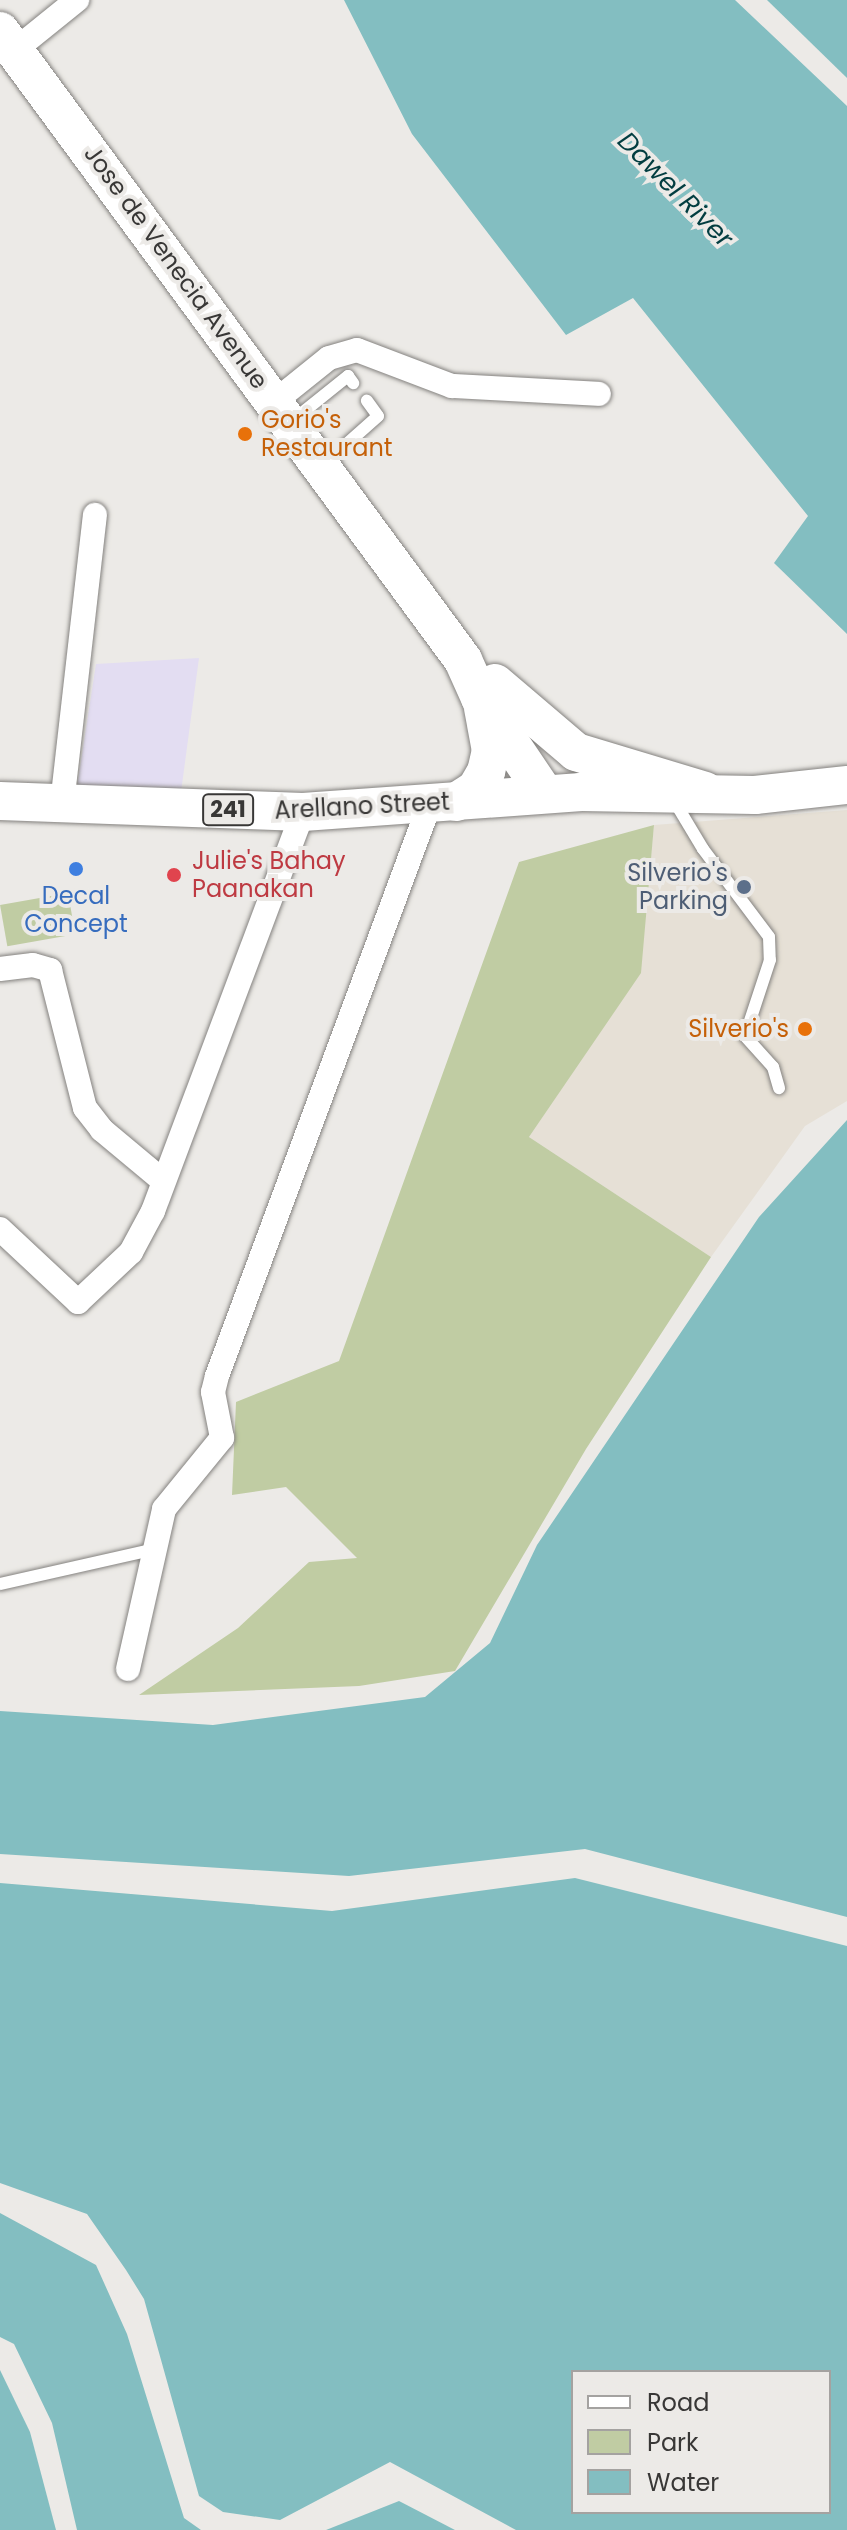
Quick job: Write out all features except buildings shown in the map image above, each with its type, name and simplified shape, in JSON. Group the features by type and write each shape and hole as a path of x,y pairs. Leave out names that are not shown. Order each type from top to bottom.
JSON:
{"main road":[{"name":"Jose de Venecia Avenue","path":"8,40 563,793"},
{"path":"487,690 576,752 687,791"},
{"path":"443,804 476,789 486,772 491,751 487,690"},
{"name":"241","path":"563,793 687,791 755,795 847,785"},
{"name":"Arellano Street","path":"0,801 303,812 563,793"}],"street":[{"path":"8,40 77,0"},
{"path":"282,412 329,358 357,350 452,386 599,394"},
{"path":"62,804 95,515"},
{"path":"128,1669 151,1550 172,1495 222,1438 213,1392 217,1376 443,804"},
{"path":"0,1229 78,1302 143,1235 303,812"},
{"path":"0,969 33,965 50,970 85,1108 102,1130 162,1180"}],"lane":[{"path":"282,412 348,376 353,383"},
{"path":"321,466 378,416 367,401"},
{"path":"687,791 703,849 769,937 770,960 745,1036 773,1067 779,1088"},
{"path":"0,1584 151,1550"}],"shaded area":[{"path":"199,658 179,807 76,793 96,664"},
{"path":"847,810 847,1101 805,1126 711,1257 529,1137 640,973 654,825"}],"green space":[{"path":"654,825 641,973 529,1137 711,1257 586,1449 455,1671 359,1686 139,1695 238,1628 309,1562 357,1558 286,1487 232,1495 236,1402 339,1361 519,862"},
{"path":"68,893 75,934 7,946 0,905"}],"water":[{"name":"Dawel River","path":"344,0 735,0 847,106 847,634 774,563 808,516 633,298 566,335 412,134"},
{"path":"767,0 847,0 847,78"},
{"path":"847,1120 847,1917 585,1849 349,1876 0,1854 0,1711 213,1725 425,1697 490,1643 537,1545 759,1217"},
{"path":"575,1878 847,1946 847,2530 516,2530 390,2462 280,2520 223,2512 199,2496 144,2299 126,2270 87,2214 0,2183 0,1883 332,1911"},
{"path":"0,2213 96,2265 127,2334 184,2518 201,2530 77,2530 52,2423 14,2344 0,2337"},
{"path":"0,2370 30,2432 56,2530 0,2530"},
{"path":"399,2501 455,2530 326,2530"}],"place":[{"name":"Gorio's Restaurant","path":"245,434"},
{"name":"Decal Concept","path":"76,869"},
{"name":"Julie's Bahay Paanakan","path":"174,875"},
{"name":"Silverio's Parking","path":"744,887"},
{"name":"Silverio's","path":"805,1029"}]}
